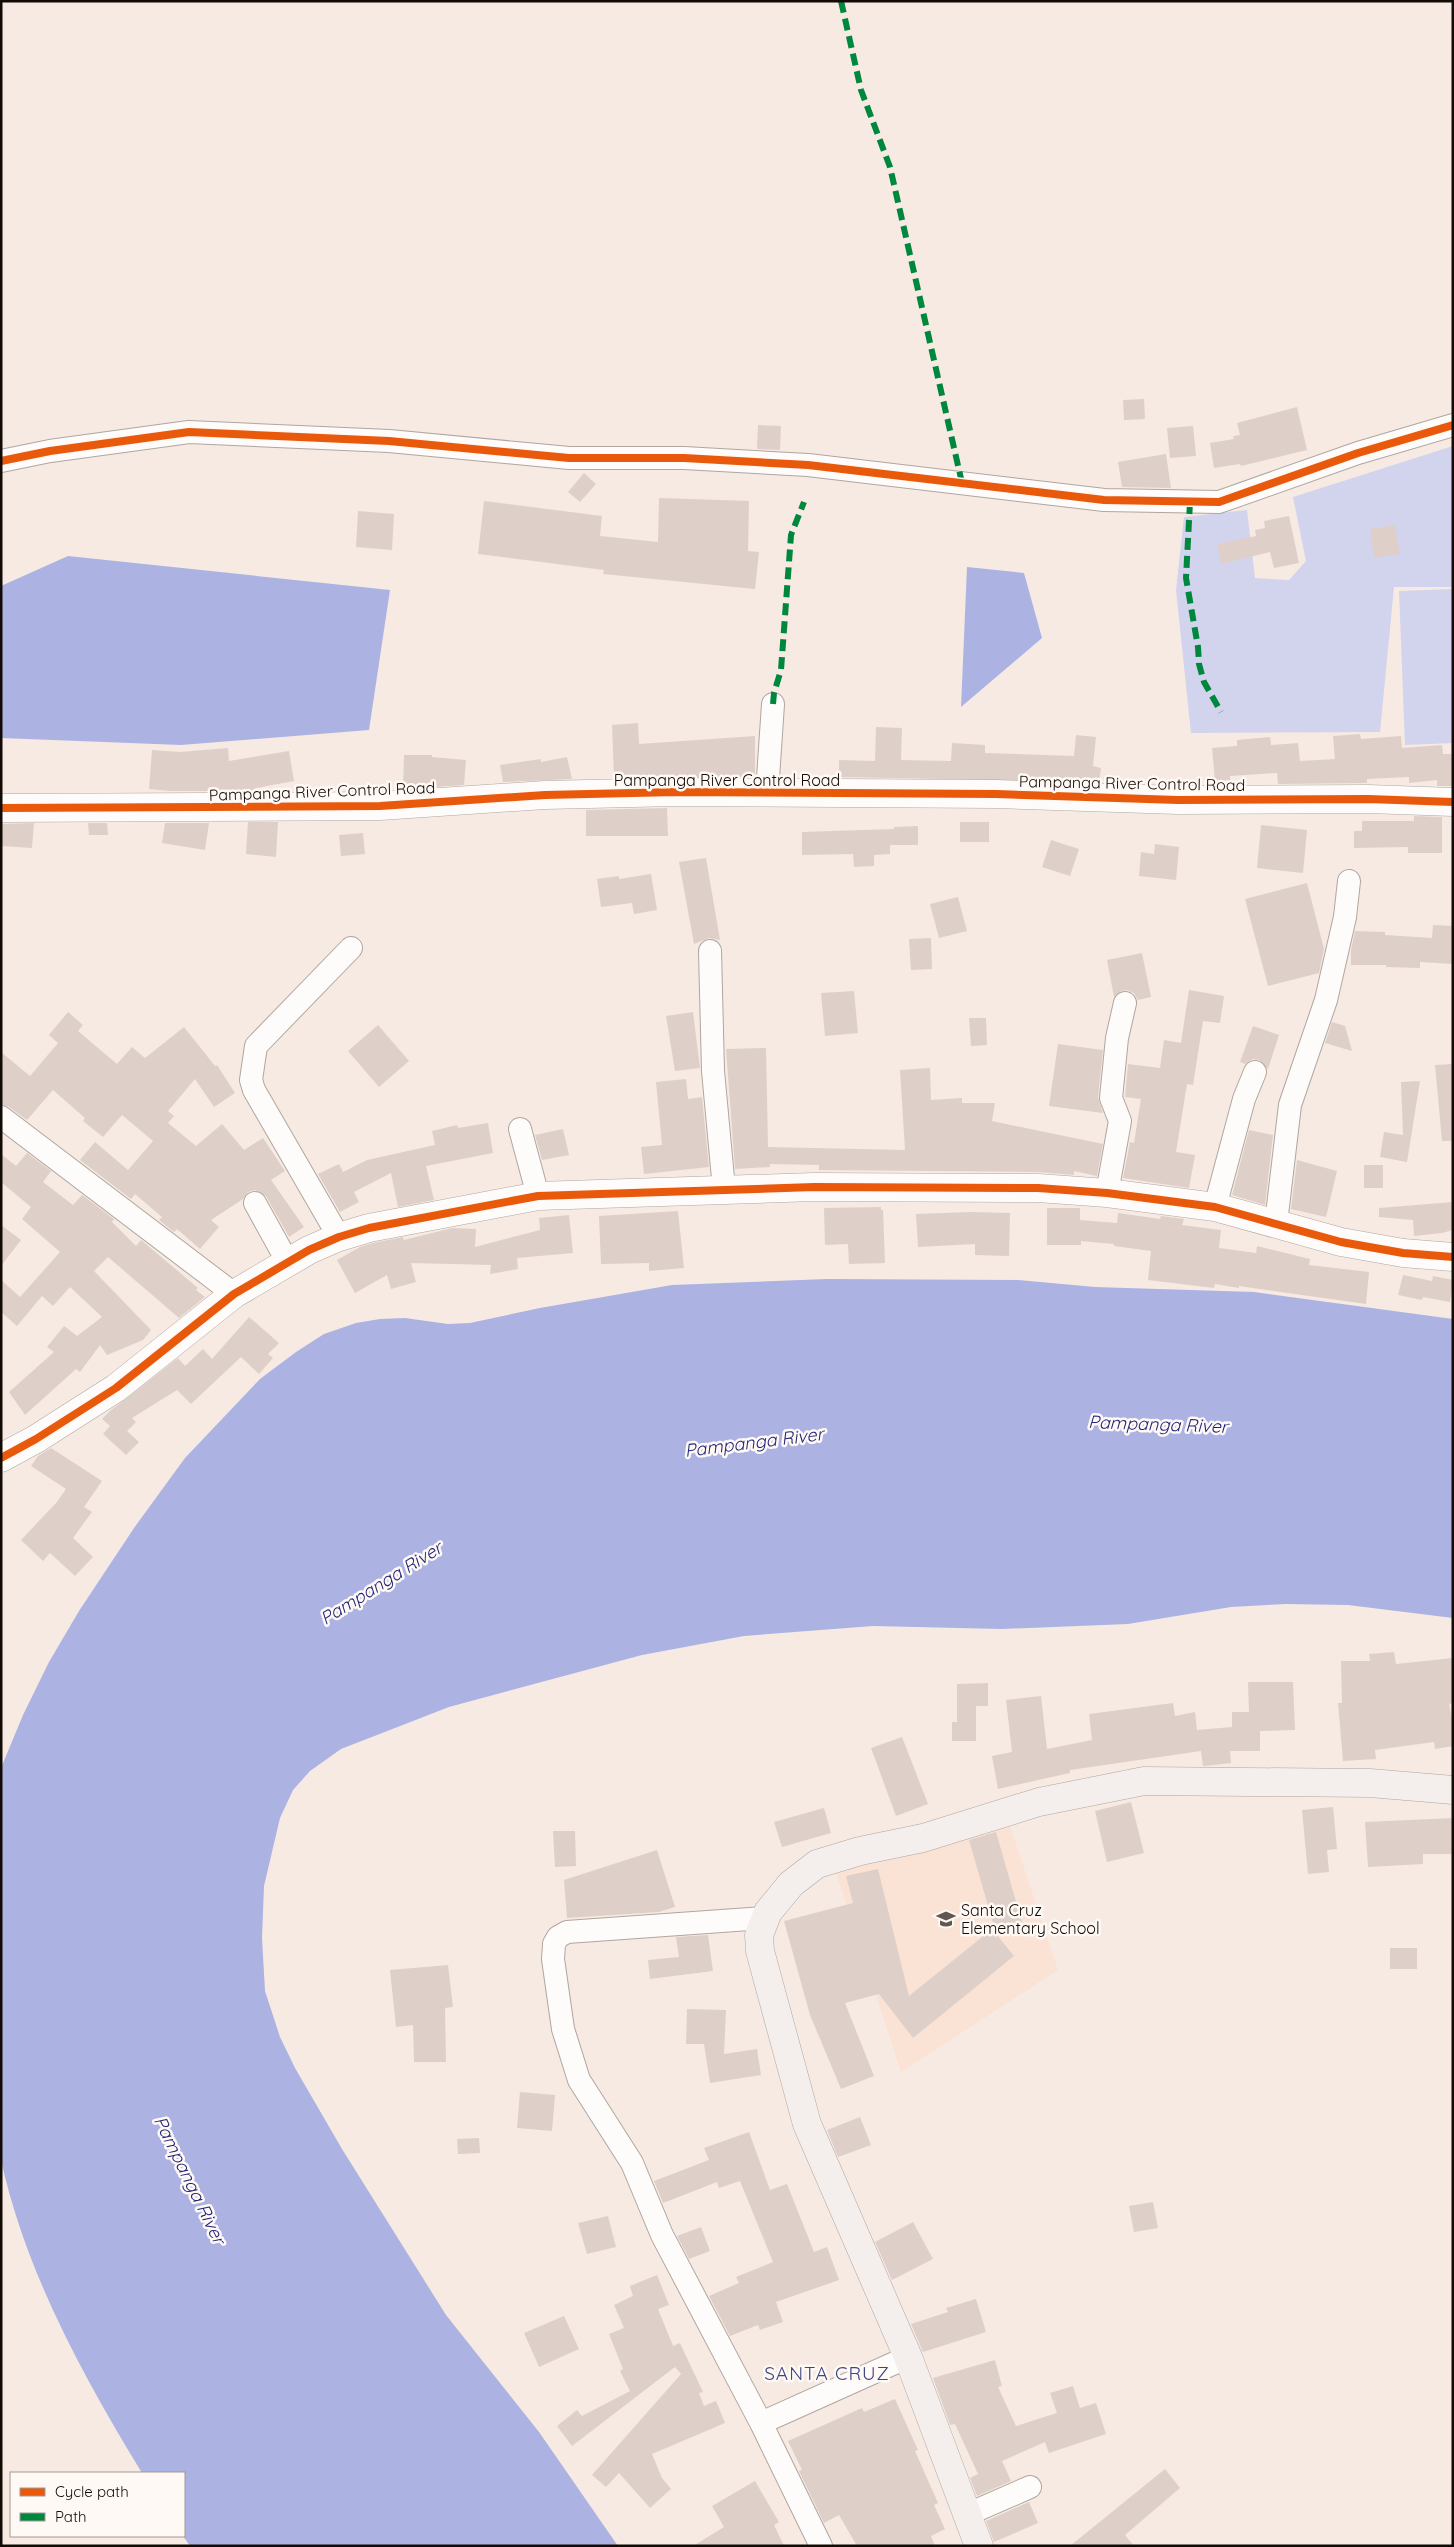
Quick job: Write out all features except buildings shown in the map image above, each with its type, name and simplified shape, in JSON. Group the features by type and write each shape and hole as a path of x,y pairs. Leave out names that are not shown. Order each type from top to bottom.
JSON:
{"main road":[{"path":"979,2546 966,2515 934,2420 807,2124 760,1951 759,1935 764,1918 791,1884 817,1864 860,1851 923,1838 1039,1802 1144,1781 1370,1783 1453,1790"}],"street":[{"path":"1,461 50,451 189,432 389,441 569,458 684,458 808,464 1104,500 1219,502 1358,453 1453,425"},
{"path":"767,793 773,704"},
{"name":"Pampanga River Control Road","path":"1,808 380,806 545,795 767,793 996,794 1178,800 1368,799 1453,802"},
{"path":"1276,1223 1290,1105 1326,1000 1345,917 1350,881"},
{"path":"339,1237 254,1090 251,1080 256,1046 352,948"},
{"path":"710,951 713,1071 724,1189"},
{"path":"1107,1193 1120,1121 1111,1098 1117,1038 1125,1004"},
{"path":"1215,1208 1244,1099 1255,1072"},
{"path":"1,1117 234,1294"},
{"path":"520,1129 538,1196"},
{"path":"1,1458 36,1439 116,1388 234,1294 286,1262 339,1237 408,1219 538,1196 724,1189 1038,1188 1107,1193 1215,1208 1341,1242 1403,1253 1453,1257"},
{"path":"255,1203 286,1262"},
{"path":"764,1918 567,1932 558,1937 554,1944 553,1959 563,2029 579,2080 632,2163 662,2235 761,2423 821,2546"},
{"path":"761,2423 908,2357"},
{"path":"966,2515 1030,2487"}],"shaded area":[{"path":"1453,446 1453,587 1394,587 1380,732 1191,733 1176,590 1184,517 1247,510 1255,578 1289,580 1306,561 1293,497"},
{"path":"1453,589 1453,743 1405,745 1399,591"},
{"name":"Santa Cruz Elementary School","path":"1008,1820 1058,1970 901,2072 834,1867"}],"water":[{"path":"68,556 390,590 369,730 181,745 1,738 1,586"},
{"path":"967,567 1024,573 1042,638 961,707"},
{"name":"Pampanga River","path":"827,1279 1018,1280 1095,1287 1254,1292 1453,1319 1453,1618 1348,1605 1286,1604 1231,1607 1128,1624 1002,1629 873,1626 744,1636 642,1655 449,1707 341,1749 310,1771 293,1790 280,1818 264,1886 262,1938 265,1991 280,2037 295,2068 342,2149 446,2315 539,2432 618,2546 190,2546 184,2537 185,2472 141,2472 120,2436 78,2361 41,2283 25,2243 1,2160 1,1768 23,1715 49,1662 79,1611 134,1528 185,1458 260,1379 296,1352 324,1334 356,1323 380,1319 405,1318 448,1324 470,1323 540,1308 672,1285"}],"marked path":[{"path":"841,1 861,90 890,167 962,483"},
{"path":"773,704 774,693 781,670 791,535 804,502"},
{"path":"1190,502 1186,578 1198,647 1199,664 1204,682 1221,712"}],"cycle path":[{"path":"1,461 50,451 189,432 389,441 569,458 684,458 808,465 1104,500 1219,502 1358,453 1453,425"},
{"path":"1,808 380,806 545,795 676,792 996,794 1178,800 1368,799 1453,802"},
{"path":"1,1458 36,1439 116,1388 234,1294 309,1250 339,1237 369,1228 538,1196 814,1187 1038,1188 1107,1193 1215,1207 1341,1242 1403,1253 1453,1257"}],"place":[{"name":"Santa Cruz Elementary School","path":"946,1919"}],"district":[{"name":"SANTA CRUZ","path":"827,2373"}]}
